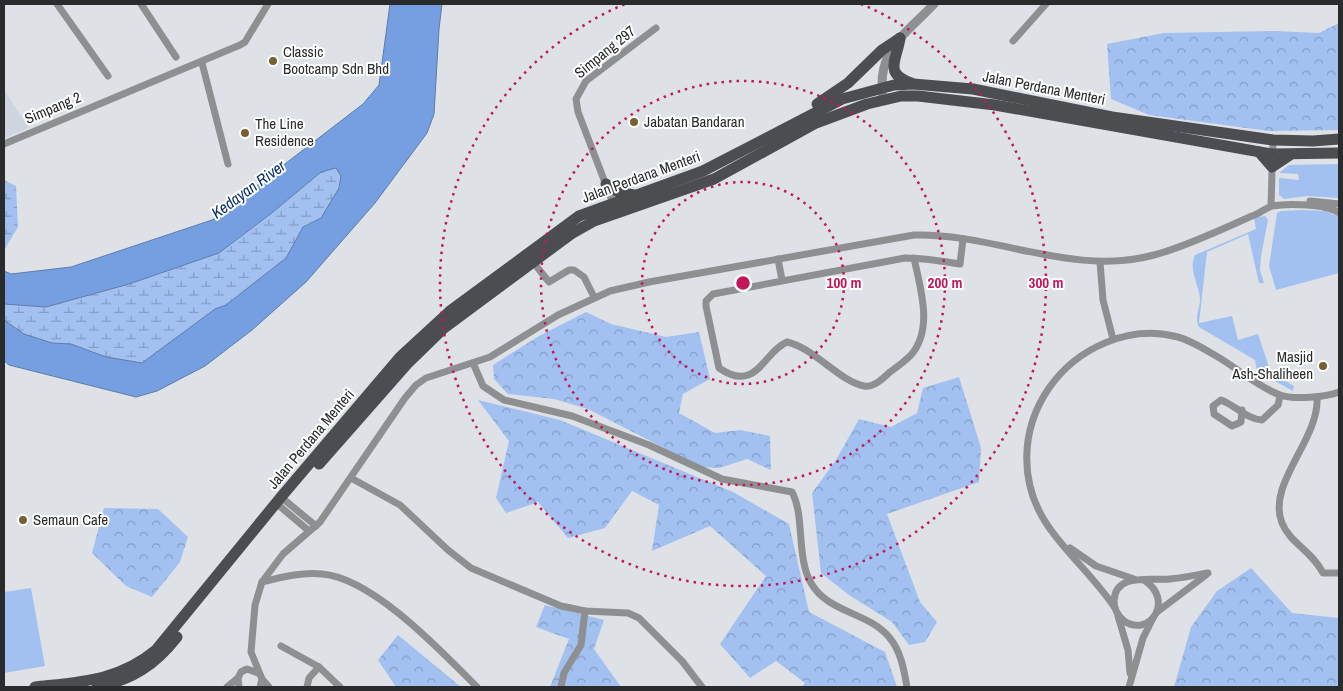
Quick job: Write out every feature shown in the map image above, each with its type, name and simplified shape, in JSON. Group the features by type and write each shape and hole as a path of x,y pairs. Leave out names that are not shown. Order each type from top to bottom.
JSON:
{"main road":[{"path":"900,38 893,64 895,73 903,80 913,84"},
{"path":"787,126 848,83 882,50 900,38"},
{"name":"Jalan Perdana Menteri","path":"98,687 127,679 158,660 281,502 419,351 456,318 581,228 634,195 709,169 842,98 882,87 913,84 973,89 1112,117 1273,140 1313,142 1339,140"},
{"name":"Jalan Perdana Menteri","path":"35,687 105,678 124,672 146,658 172,632 400,358 425,332 569,223 592,210 615,207 714,179 816,123 838,113 883,100 918,96 979,103 1272,154 1339,153"},
{"path":"1259,152 1272,167 1279,160 1294,154"},
{"path":"592,210 603,196 606,184 618,192 634,195"}],"street":[{"path":"57,4 108,76"},
{"path":"141,4 176,57"},
{"name":"Simpang 2","path":"4,144 202,63 246,42 268,4"},
{"path":"883,100 882,69 887,56 900,38 934,4"},
{"path":"1013,41 1046,4"},
{"name":"Simpang 297","path":"615,207 578,112 576,100 586,81 656,28"},
{"path":"202,63 228,164"},
{"path":"1271,206 1273,140"},
{"path":"239,687 240,675 251,652 255,605 262,582 283,554 313,528 329,510 340,490 351,478 405,398 416,385 435,374 473,363 503,350 558,315 594,297 649,282 914,235 942,236 1073,261 1100,262 1153,256 1254,216 1271,206 1304,201 1339,204"},
{"path":"1282,205 1324,207 1339,213"},
{"path":"914,258 924,312 918,340 912,354 877,383 865,386 855,382 802,348 787,342 782,344 760,368 748,375 729,373 719,368 706,301 713,294 886,261 914,258 960,264 963,240"},
{"path":"778,259 782,280"},
{"path":"533,262 549,282 569,270 574,270 584,277 594,297"},
{"path":"1100,262 1103,300 1113,339"},
{"path":"1056,537 1096,566 1134,579 1171,579 1208,573 1141,624 1128,623 1116,611 1097,583 1056,537 1041,514 1032,494 1026,456 1028,432 1045,394 1067,367 1089,350 1113,339 1144,334 1178,337 1205,350 1280,396 1316,397 1339,392"},
{"path":"473,363 483,386 497,398 572,416 649,445 707,474 722,479 792,492 805,568 811,583 827,600 868,620 890,637 902,662 907,687"},
{"path":"1242,410 1251,419 1262,420 1278,405 1280,396"},
{"path":"1316,397 1316,416 1281,494 1280,515 1286,531 1314,558 1323,573 1339,573"},
{"path":"351,478 400,505 448,550 471,568 561,606 585,611 628,614 639,618 682,661 702,687"},
{"path":"281,502 313,528"},
{"path":"262,582 303,573 324,574 340,578 401,615 431,641 477,687"},
{"path":"1129,686 1128,650 1116,611 1116,592 1127,581 1134,579"},
{"path":"1129,686 1143,638 1160,603 1158,594 1144,580"},
{"path":"561,687 564,673 581,645 585,611"},
{"path":"281,646 319,667 340,687"},
{"path":"251,652 260,676 260,687"},
{"path":"307,687 309,678 319,667"},
{"path":"227,687 240,675 253,669 269,687"}],"shaded area":[{"path":"390,4 442,4 434,114 427,133 375,203 306,282 252,330 205,366 157,391 136,397 9,365 4,361 4,320 24,334 52,343 71,344 106,357 142,363 215,309 226,305 286,258 303,227 321,218 339,188 341,176 336,168 321,172 219,253 129,284 46,307 4,304 4,271 11,274 71,267 212,220 363,104 379,85"},
{"path":"4,90 29,128 4,138"}],"green space":[{"path":"1339,23 1339,130 1269,131 1149,115 1111,99 1107,44 1164,33 1275,31 1319,33"},
{"path":"1339,164 1339,198 1307,196 1284,199 1279,195 1279,178 1299,180 1298,174 1279,173 1289,165"},
{"path":"336,168 341,176 339,188 321,218 303,227 286,258 226,305 215,309 142,363 106,357 71,344 52,343 24,334 4,320 4,304 46,307 129,284 219,253 321,172"},
{"path":"4,180 16,186 18,227 4,250"},
{"path":"1281,211 1325,211 1339,217 1339,273 1276,290 1269,266 1277,213"},
{"path":"1265,216 1268,220 1260,270 1264,283 1259,283 1248,234 1207,252 1199,323 1232,316 1238,340 1258,334 1271,373 1294,386 1293,391 1257,371 1255,360 1199,327 1198,323 1197,316 1200,299 1193,272 1195,255 1256,229 1254,218"},
{"path":"586,312 611,324 666,337 699,332 710,379 683,394 679,413 715,433 740,430 770,436 771,470 747,459 719,468 701,467 588,409 554,399 508,394 494,379 493,365 539,336"},
{"path":"959,377 981,448 979,482 887,514 920,602 937,622 925,642 909,645 892,622 849,595 821,573 812,493 836,460 859,419 891,427 917,413 923,388"},
{"path":"478,400 560,420 733,492 789,524 809,612 885,652 897,687 802,687 805,683 776,661 750,678 720,644 766,576 710,526 652,551 659,505 632,491 605,528 568,538 538,502 506,513 496,498 509,441"},
{"path":"104,508 158,509 188,537 180,562 152,597 126,586 92,553"},
{"path":"1251,568 1292,613 1339,618 1339,687 1174,687 1191,627 1217,591"},
{"path":"31,588 45,666 4,673 4,592"},
{"path":"545,605 604,620 594,649 621,687 550,687 569,639 536,627"},
{"path":"398,635 461,687 396,687 378,660"}],"place":[{"name":"Classic Bootcamp Sdn Bhd","path":"273,61"},
{"name":"Jabatan Bandaran","path":"634,122"},
{"name":"The Line Residence","path":"245,133"},
{"name":"Masjid Ash-Shaliheen","path":"1323,366"},
{"name":"Semaun Cafe","path":"23,520"}],"water label":[{"name":"Kedayan River","path":"248,189"}]}
